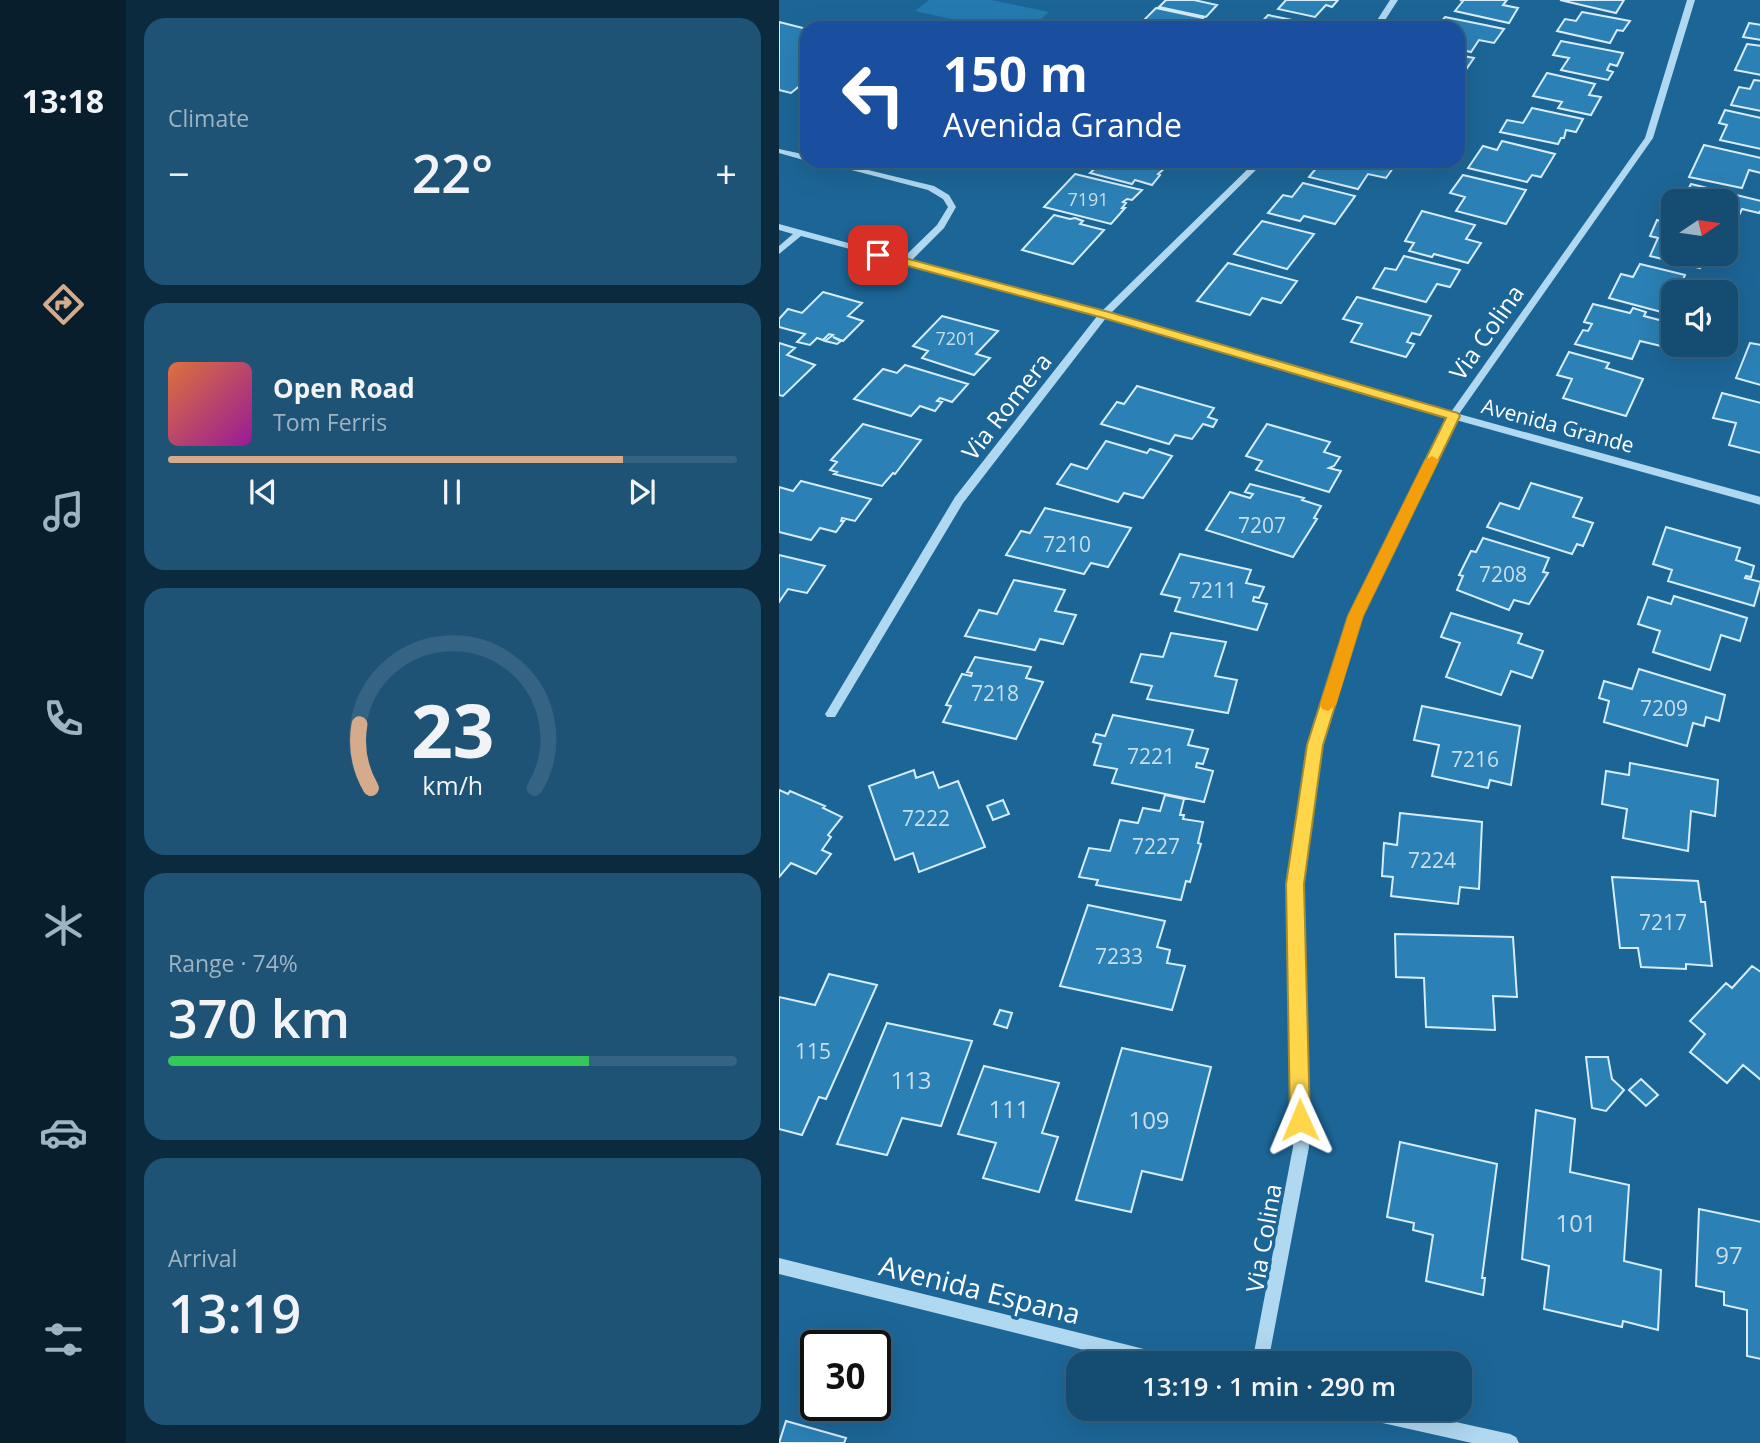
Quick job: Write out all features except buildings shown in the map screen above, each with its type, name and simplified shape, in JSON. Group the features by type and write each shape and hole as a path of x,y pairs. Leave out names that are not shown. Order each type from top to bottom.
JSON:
{"street":[{"path":"1380,21 1393,0"},
{"name":"Via Colina","path":"1262,1351 1301,1147 1295,884 1315,745 1355,616 1453,416 1649,138 1691,0"},
{"path":"779,151 800,156"},
{"path":"850,168 931,188 946,197 952,206 941,226 904,262"},
{"name":"Via Romera","path":"831,714 959,500 1105,314 1254,168"},
{"name":"Avenida Grande","path":"779,227 1105,314 1453,416 1760,501"},
{"path":"779,251 799,233"},
{"name":"Avenida Espana","path":"779,1266 1120,1351"},
{"path":"1413,1421 1510,1443"}],"shaded area":[{"path":"929,0 991,0 1049,12 1039,21 960,21 915,11"}],"slow traffic":[{"path":"1328,705 1355,616 1432,460"}],"route":[{"path":"878,255 1105,314 1453,416 1355,616 1315,745 1295,884 1300,1120"}]}
